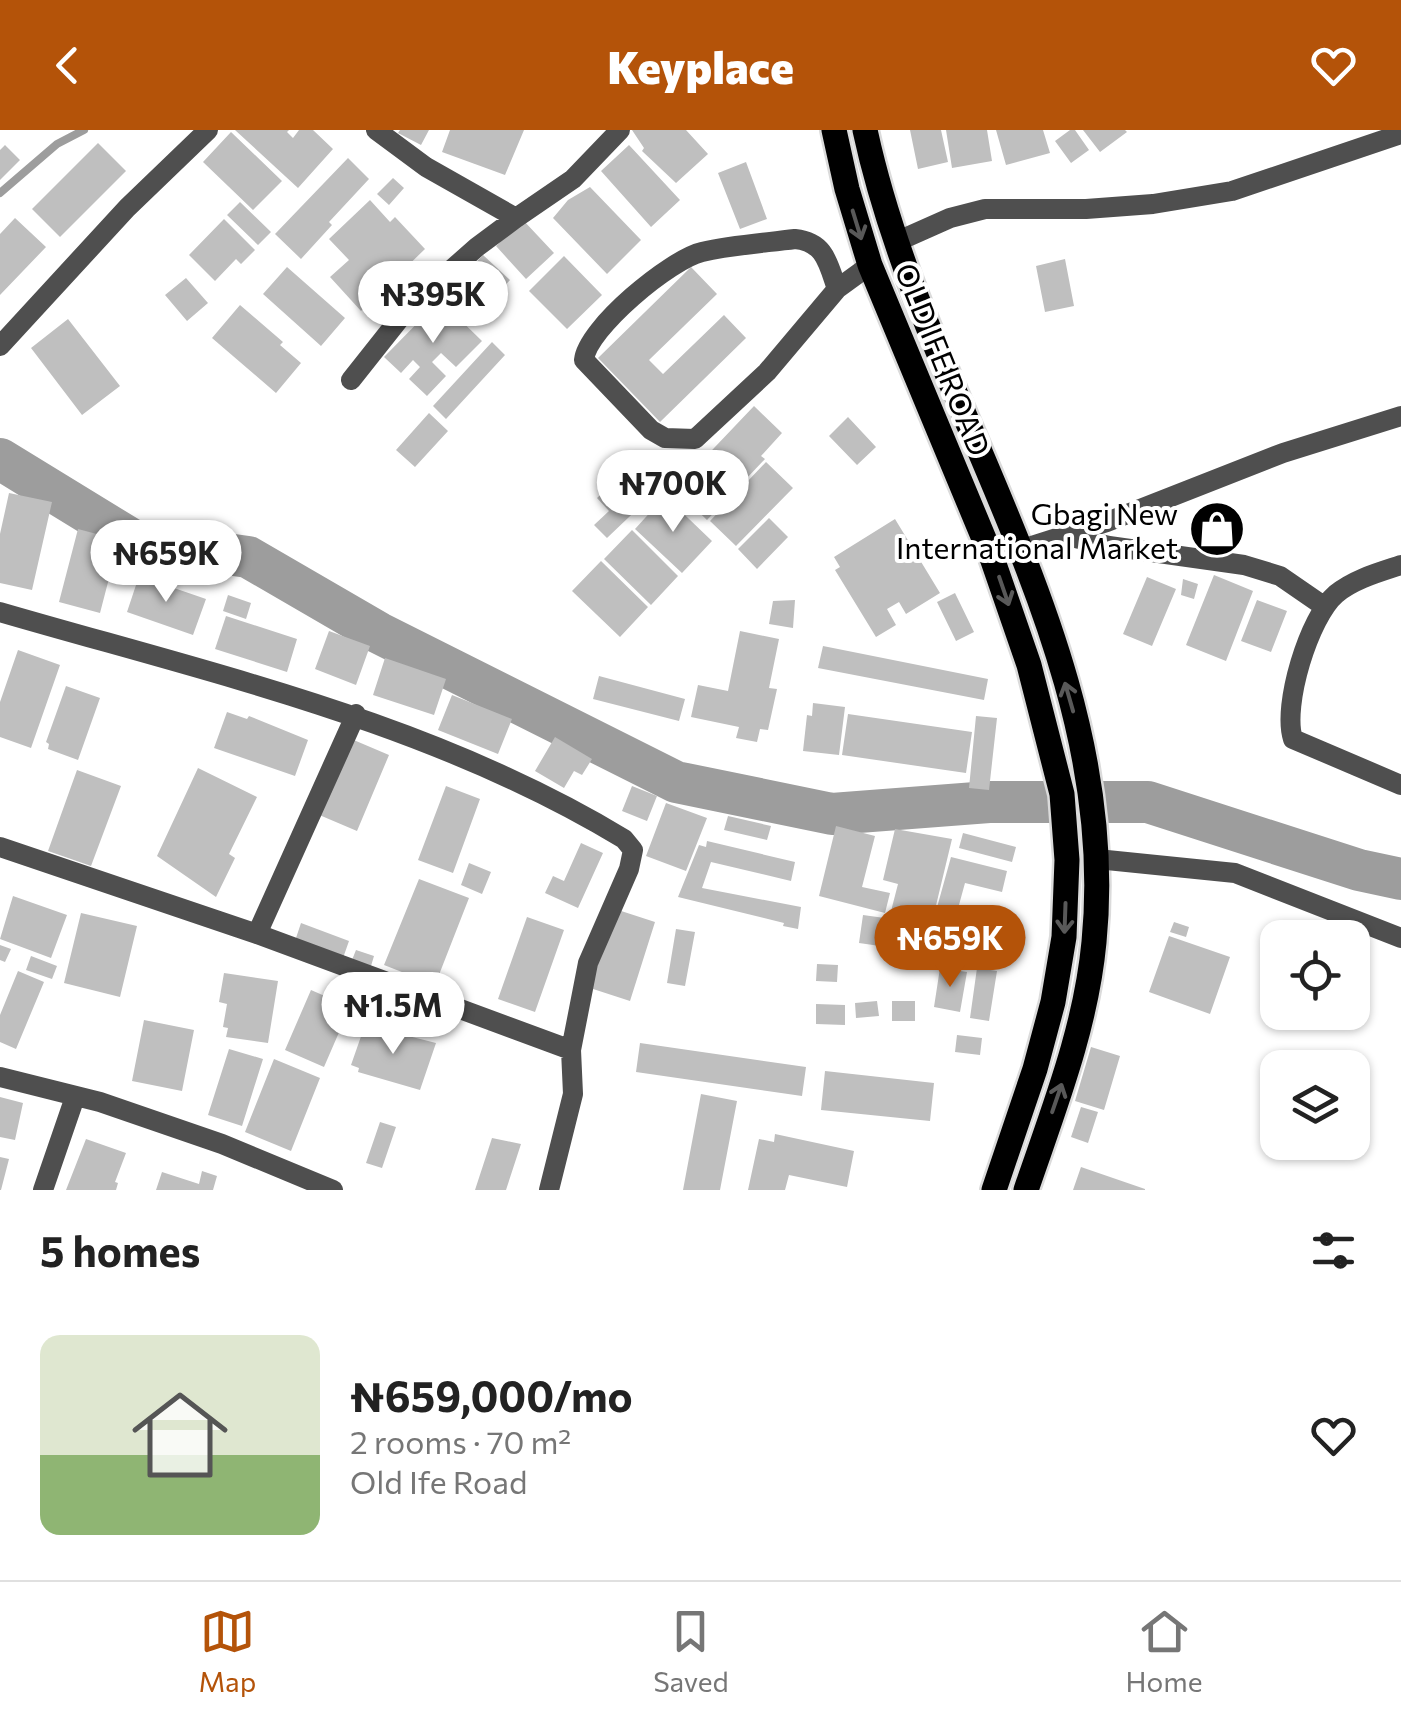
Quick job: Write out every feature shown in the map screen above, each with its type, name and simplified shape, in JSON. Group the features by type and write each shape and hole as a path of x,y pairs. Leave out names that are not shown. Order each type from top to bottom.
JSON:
{"main road":[{"name":"OLD IFE ROAD","path":"834,130 870,265 992,558 1028,664 1062,794 1067,860 1064,938 1036,1069 994,1190"},
{"name":"OLD IFE ROAD","path":"865,130 876,183 896,242 1019,550 1056,654 1087,761 1097,858 1094,940 1085,1011 1026,1190"},
{"path":"1056,766 1087,761"},
{"path":"1053,1002 1085,1011"}],"street":[{"path":"0,346 127,208 208,130"},
{"path":"376,130 426,167 516,218"},
{"path":"351,380 408,308 477,246 572,179 620,130"},
{"path":"896,242 950,218 985,209 1086,209 1153,204 1232,190 1401,134"},
{"path":"837,288 823,250 808,240 698,252 676,264 601,326 590,340 584,360 650,430 665,438 695,439 767,372 837,288 870,265"},
{"path":"1019,550 1067,536 1283,452 1401,416"},
{"path":"1067,536 1109,546 1244,565 1280,576 1325,607"},
{"path":"1401,565 1338,592 1325,607 1295,683 1289,726 1293,739 1401,784"},
{"path":"0,612 356,714 520,782 611,831 634,850 630,869 588,963 571,1050 574,1094 550,1190"},
{"path":"256,934 356,714"},
{"path":"0,847 256,934 571,1050"},
{"path":"1097,858 1234,873 1401,938"},
{"path":"0,1077 76,1096 222,1144 334,1190"},
{"path":"42,1190 76,1096"}],"building":[{"path":"235,130 289,130 293,138 299,130 313,130 333,149 298,188"},
{"path":"429,130 421,145 398,133"},
{"path":"450,130 524,130 505,175 442,152"},
{"path":"632,130 686,130 708,154 676,183 642,151 644,148"},
{"path":"910,130 941,130 948,162 918,169"},
{"path":"946,130 987,130 992,161 952,168"},
{"path":"996,130 1043,130 1050,153 1006,165"},
{"path":"1075,130 1089,150 1071,163 1055,141"},
{"path":"1083,130 1125,130 1127,132 1100,152"},
{"path":"231,132 282,181 253,210 203,162"},
{"path":"98,143 126,171 60,237 32,209"},
{"path":"5,145 20,160 0,180 0,150"},
{"path":"629,145 680,200 651,227 601,171"},
{"path":"348,158 369,179 301,259 275,234"},
{"path":"746,162 767,219 740,229 718,173"},
{"path":"393,178 404,188 389,205 377,194"},
{"path":"590,187 641,240 607,274 553,218 568,200"},
{"path":"370,200 390,222 395,217 425,249 361,311 330,277 349,260 329,239"},
{"path":"240,202 271,232 258,245 227,215"},
{"path":"15,218 46,247 0,295 0,234"},
{"path":"224,219 255,250 241,264 236,259 215,281 189,255"},
{"path":"523,220 554,253 526,279 496,246"},
{"path":"483,255 510,280 487,305 490,308 481,318 451,289"},
{"path":"564,256 602,295 567,329 529,291"},
{"path":"1065,259 1074,306 1045,312 1036,266"},
{"path":"287,267 345,318 321,346 263,294"},
{"path":"691,267 717,294 649,360 663,374 724,315 746,338 660,422 598,358"},
{"path":"186,278 208,303 187,321 165,295"},
{"path":"440,300 482,341 456,367 441,353 432,362 446,376 427,396 409,379 420,367 413,360 401,373 384,357"},
{"path":"240,305 301,363 276,393 212,338"},
{"path":"68,319 120,386 82,415 31,348"},
{"path":"492,342 505,355 446,419 433,406"},
{"path":"754,406 782,433 761,456 765,459 707,520 675,489"},
{"path":"429,413 448,431 415,467 396,450"},
{"path":"848,417 876,447 857,465 829,436"},
{"path":"647,451 671,477 607,538 594,525 609,511 597,498"},
{"path":"766,462 793,488 736,546 710,521"},
{"path":"9,493 52,502 32,590 0,583 0,534"},
{"path":"665,496 712,541 682,573 635,529"},
{"path":"769,518 788,537 757,569 738,549"},
{"path":"895,519 940,593 906,614 899,602 887,609 896,625 876,637 835,570 840,567 834,557"},
{"path":"78,529 119,540 100,613 59,602"},
{"path":"632,530 678,576 651,605 604,559"},
{"path":"601,561 648,607 620,637 572,591"},
{"path":"1214,575 1253,591 1226,661 1186,645"},
{"path":"139,576 206,599 193,635 127,612"},
{"path":"1147,577 1176,589 1152,646 1123,634"},
{"path":"1183,579 1198,584 1194,599 1181,595"},
{"path":"955,593 974,632 956,641 937,602"},
{"path":"228,595 251,603 246,619 223,611"},
{"path":"795,600 793,628 769,624 773,601"},
{"path":"1257,600 1287,611 1271,652 1241,641"},
{"path":"226,616 297,639 287,672 215,649"},
{"path":"329,631 370,646 356,685 315,669"},
{"path":"740,631 779,639 769,688 777,689 768,730 760,729 757,742 736,738 739,727 691,717 698,685 728,691"},
{"path":"823,646 988,679 984,700 818,668"},
{"path":"18,650 60,665 31,748 0,737 0,702"},
{"path":"385,658 446,679 434,715 373,695"},
{"path":"599,676 685,699 679,721 593,699"},
{"path":"66,686 100,698 78,760 48,749 46,742"},
{"path":"452,695 512,719 498,754 438,730"},
{"path":"813,703 845,707 839,755 803,751 807,715 812,716"},
{"path":"227,712 247,719 249,716 308,740 295,776 214,748"},
{"path":"848,714 972,732 966,773 842,755"},
{"path":"976,716 997,718 989,790 969,788"},
{"path":"555,737 592,759 582,775 574,771 564,788 535,771"},
{"path":"349,738 389,755 357,831 317,814"},
{"path":"198,768 257,797 229,854 235,858 216,897 157,856"},
{"path":"77,770 121,786 91,866 48,851"},
{"path":"446,786 480,799 453,873 418,860"},
{"path":"632,786 657,796 647,821 622,811"},
{"path":"666,803 707,818 686,871 646,856"},
{"path":"728,816 771,826 767,840 724,830"},
{"path":"836,826 875,836 862,887 890,893 885,913 819,896"},
{"path":"895,829 952,839 932,922 890,915 898,884 883,880"},
{"path":"963,833 1016,847 1012,862 959,848"},
{"path":"707,841 795,862 791,881 711,862 702,888 801,907 798,929 678,897 699,845 706,847"},
{"path":"581,843 603,853 578,908 545,893 553,876 564,881"},
{"path":"951,857 1007,871 1002,892 965,883 951,934 931,929"},
{"path":"469,863 491,872 482,894 461,885"},
{"path":"419,879 469,898 435,985 384,965"},
{"path":"13,896 67,915 51,958 0,939"},
{"path":"615,909 655,922 630,1001 590,988"},
{"path":"81,913 137,926 120,997 64,983"},
{"path":"961,914 1004,924 999,945 955,935"},
{"path":"863,915 913,922 908,950 859,943"},
{"path":"527,917 564,930 535,1012 498,999"},
{"path":"1174,922 1189,927 1186,937 1170,932"},
{"path":"301,923 349,941 343,958 295,941"},
{"path":"676,929 695,932 685,986 667,983"},
{"path":"1169,936 1230,957 1210,1014 1149,992"},
{"path":"0,945 11,949 5,962 0,960"},
{"path":"356,950 374,956 371,966 352,960"},
{"path":"31,956 57,966 52,979 26,970"},
{"path":"817,964 838,965 837,982 816,981"},
{"path":"940,968 967,972 960,1012 934,1007"},
{"path":"977,968 997,971 989,1021 970,1018"},
{"path":"18,971 44,982 16,1049 0,1042 0,1015"},
{"path":"224,973 278,981 268,1043 226,1037 228,1028 223,1027 227,1004 219,1002"},
{"path":"311,990 350,1007 324,1067 285,1050"},
{"path":"877,1001 879,1016 856,1018 855,1003"},
{"path":"892,1001 915,1001 915,1021 892,1021"},
{"path":"816,1004 845,1005 845,1025 816,1024"},
{"path":"144,1020 194,1030 182,1091 132,1081"},
{"path":"365,1025 436,1043 420,1090 358,1072 359,1068 351,1065"},
{"path":"957,1035 982,1038 980,1055 955,1052"},
{"path":"640,1043 806,1067 802,1096 636,1072"},
{"path":"1091,1047 1120,1056 1104,1110 1075,1101"},
{"path":"229,1049 263,1059 242,1126 208,1115"},
{"path":"274,1059 320,1078 291,1151 245,1132"},
{"path":"825,1071 934,1083 930,1121 821,1110"},
{"path":"701,1094 737,1101 720,1190 683,1190"},
{"path":"0,1097 23,1103 15,1140 0,1137"},
{"path":"1081,1107 1098,1112 1088,1143 1071,1137"},
{"path":"380,1122 396,1127 382,1168 366,1163"},
{"path":"775,1134 854,1151 847,1187 789,1175 785,1190 748,1190 759,1139 774,1142"},
{"path":"492,1138 521,1144 506,1190 475,1190"},
{"path":"86,1139 126,1153 115,1182 116,1190 66,1190"},
{"path":"0,1157 9,1159 1,1190 0,1190"},
{"path":"1081,1167 1145,1189 1145,1190 1073,1190"},
{"path":"202,1171 217,1176 213,1190 156,1190 162,1172 199,1184"}],"waterway":[{"path":"0,193 57,144 84,130"},
{"path":"0,459 134,541 248,557 379,633 676,782 832,814 989,802 1148,802 1359,870 1401,879"}],"place":[{"name":"Gbagi New International Market","path":"1217,529"}]}
